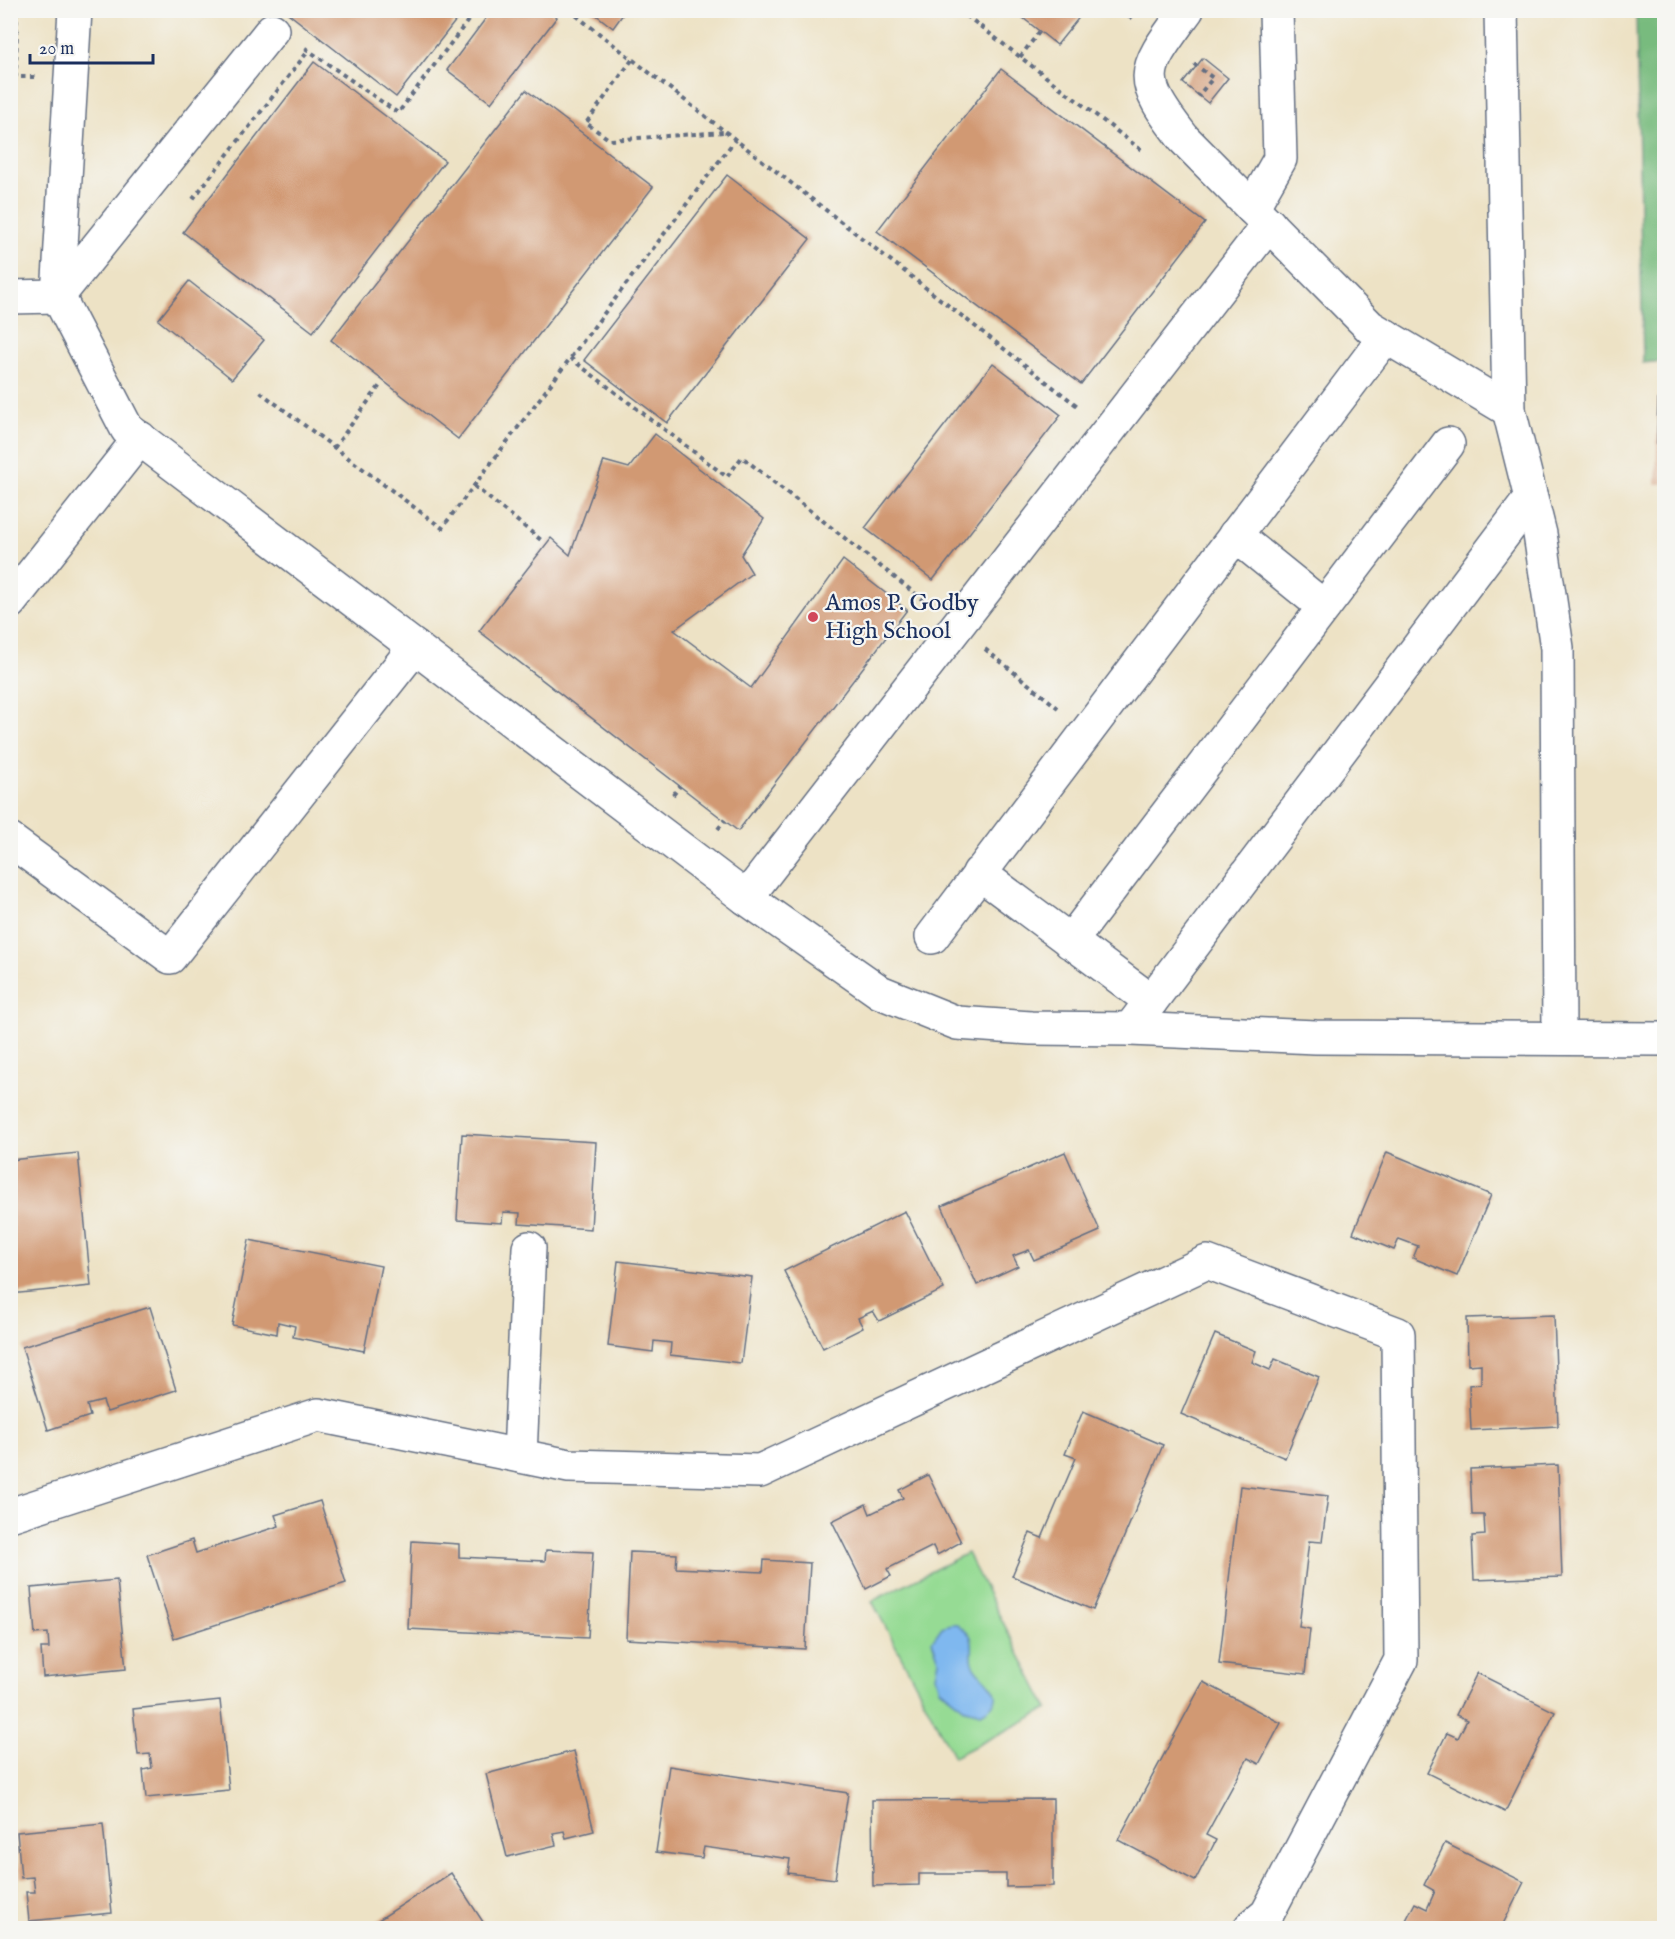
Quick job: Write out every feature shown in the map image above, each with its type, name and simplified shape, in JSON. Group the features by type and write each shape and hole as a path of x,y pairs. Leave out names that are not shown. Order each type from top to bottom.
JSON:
{"lane":[{"path":"75,10 58,296 128,429 746,898 880,992 957,1023 1031,1028 1130,1029 1316,1037 1665,1039"},
{"path":"1187,10 1153,57 1149,79 1158,105 1184,139 1370,327 1509,410"},
{"path":"746,898 956,627 1260,216 1280,159 1276,10"},
{"path":"1501,10 1509,410 1540,534 1557,648 1559,1038"},
{"path":"10,297 58,296 272,30"},
{"path":"932,937 1386,336"},
{"path":"10,602 140,438"},
{"path":"1070,942 1448,444"},
{"path":"1130,1029 1531,498"},
{"path":"1235,535 1324,607"},
{"path":"10,840 170,957 415,647"},
{"path":"979,873 1151,1001"},
{"path":"520,1456 529,1248"},
{"path":"10,1515 318,1415 569,1466 760,1471 1207,1262 1398,1334 1401,1660 1267,1914 1251,1929"}],"path":[{"path":"17,10 16,77 35,77 35,66"},
{"path":"272,30 310,50 398,113 477,10"},
{"path":"569,10 1086,413"},
{"path":"959,10 1149,156"},
{"path":"1020,57 1040,31"},
{"path":"193,199 310,50"},
{"path":"632,60 586,123 610,140 725,132"},
{"path":"260,392 442,528 735,140"},
{"path":"570,358 727,477 742,457 1087,731"},
{"path":"334,447 381,384"},
{"path":"474,485 541,540"}],"green space":[{"path":"1636,11 1664,11 1664,361 1643,363"},
{"path":"967,1553 1048,1709 954,1757 872,1601"}],"water":[{"path":"957,1624 970,1635 973,1663 996,1693 996,1699 991,1706 981,1713 966,1709 940,1689 936,1676 939,1660 932,1641 942,1627"}],"building":[{"path":"284,10 464,10 396,97"},
{"path":"492,10 549,10 557,17 491,103 447,70"},
{"path":"590,10 626,10 613,28"},
{"path":"1013,10 1085,10 1057,45"},
{"path":"1203,58 1228,78 1208,103 1183,83"},
{"path":"314,62 445,161 313,332 183,232"},
{"path":"1001,69 1205,223 1081,384 877,231"},
{"path":"526,90 653,187 458,439 331,340"},
{"path":"727,175 810,239 667,423 584,360"},
{"path":"189,281 264,340 232,379 158,320"},
{"path":"993,363 1061,415 933,580 865,528"},
{"path":"1658,395 1664,395 1664,484 1656,484"},
{"path":"655,434 764,519 741,555 752,573 674,630 751,688 843,560 907,610 738,831 479,631 551,538 570,555 604,461 629,468"},
{"path":"462,1134 596,1142 591,1229 519,1224 520,1213 503,1212 502,1223 457,1220"},
{"path":"1065,1152 1100,1231 1034,1260 1029,1250 1013,1256 1018,1266 977,1285 942,1206"},
{"path":"1387,1152 1491,1195 1457,1276 1413,1258 1418,1246 1399,1239 1394,1250 1353,1233"},
{"path":"78,1153 91,1286 10,1294 10,1160"},
{"path":"905,1211 944,1289 879,1321 873,1311 858,1318 863,1328 823,1348 784,1271"},
{"path":"249,1240 381,1266 364,1351 293,1337 295,1326 278,1322 277,1334 232,1325"},
{"path":"618,1261 752,1277 741,1363 670,1355 671,1343 654,1341 653,1352 608,1346"},
{"path":"150,1307 176,1390 107,1412 103,1401 87,1405 90,1416 48,1430 22,1347"},
{"path":"1554,1315 1558,1426 1471,1430 1469,1385 1481,1384 1481,1364 1468,1365 1467,1318"},
{"path":"1215,1334 1256,1351 1252,1362 1270,1370 1275,1359 1319,1377 1285,1458 1181,1414"},
{"path":"1083,1411 1163,1445 1093,1610 1012,1576 1030,1533 1042,1538 1076,1458 1065,1454"},
{"path":"1558,1465 1562,1577 1474,1580 1472,1536 1485,1535 1484,1515 1472,1515 1470,1469"},
{"path":"928,1475 961,1542 937,1555 933,1546 887,1569 891,1576 866,1589 832,1521 866,1504 870,1514 903,1498 899,1490"},
{"path":"1240,1486 1328,1496 1322,1542 1309,1541 1299,1627 1310,1629 1305,1674 1219,1664"},
{"path":"320,1501 346,1583 174,1638 147,1555 192,1540 196,1553 279,1526 275,1515"},
{"path":"412,1541 459,1544 459,1557 545,1561 546,1550 593,1552 588,1638 408,1629"},
{"path":"630,1552 677,1554 676,1568 763,1572 764,1560 810,1563 805,1649 626,1639"},
{"path":"117,1580 126,1669 43,1677 41,1648 49,1648 48,1633 35,1634 31,1588"},
{"path":"1477,1673 1555,1712 1505,1812 1427,1773 1447,1733 1458,1738 1467,1720 1456,1715"},
{"path":"1203,1682 1281,1723 1259,1764 1248,1758 1206,1835 1216,1840 1195,1881 1118,1840"},
{"path":"220,1700 229,1790 146,1798 143,1770 152,1768 150,1754 138,1755 133,1709"},
{"path":"574,1751 594,1831 566,1838 564,1831 553,1833 556,1845 507,1857 486,1774"},
{"path":"669,1766 848,1793 835,1879 788,1873 790,1859 704,1847 702,1858 656,1852"},
{"path":"1053,1799 1053,1886 1006,1887 1006,1874 919,1874 919,1885 873,1886 872,1800"},
{"path":"103,1824 112,1913 29,1921 26,1892 35,1892 33,1877 21,1878 17,1832"},
{"path":"1445,1843 1524,1882 1501,1928 1402,1928 1415,1903 1427,1909 1435,1891 1424,1885"},
{"path":"451,1873 487,1928 366,1928"}],"place":[{"name":"Amos P. Godby High School","path":"813,617"}]}
